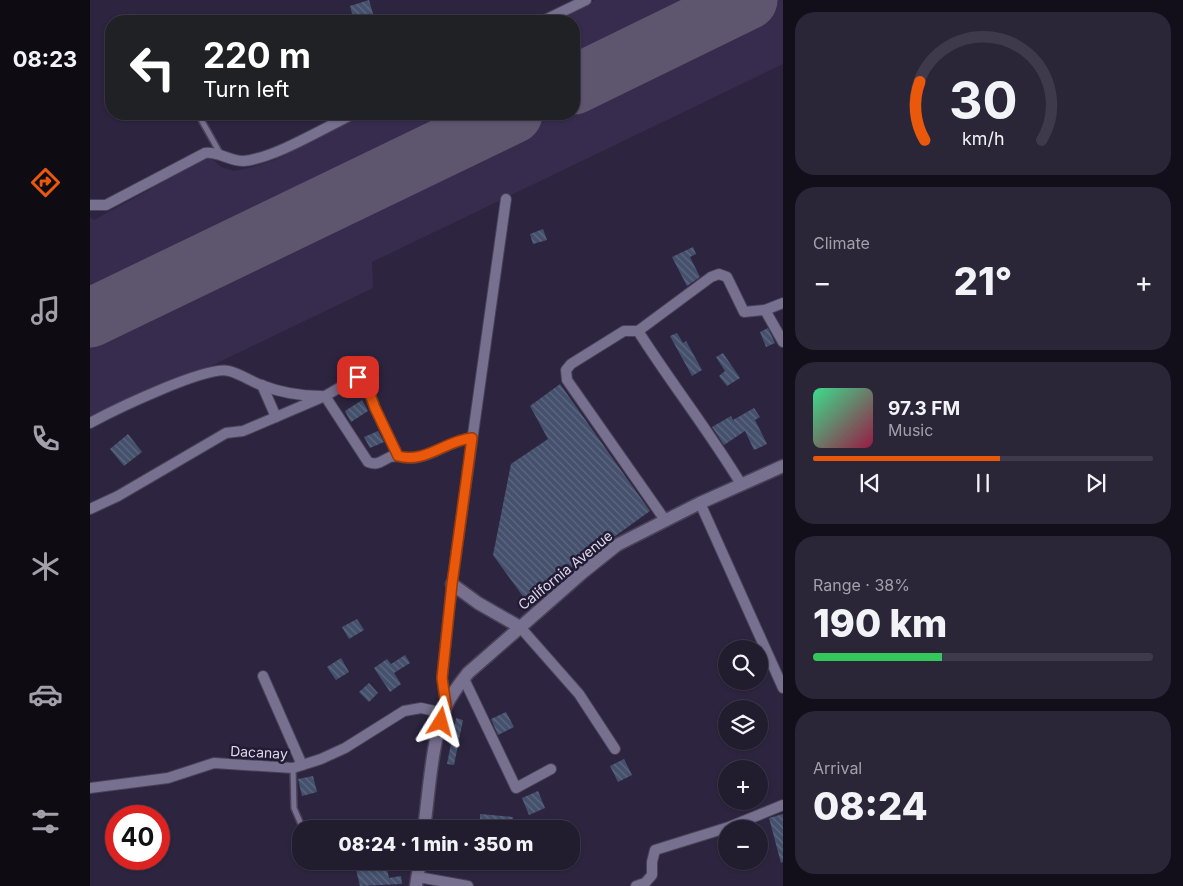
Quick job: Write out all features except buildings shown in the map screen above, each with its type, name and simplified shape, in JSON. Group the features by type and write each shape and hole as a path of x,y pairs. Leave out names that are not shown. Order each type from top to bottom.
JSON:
{"street":[{"path":"555,15 586,0"},
{"path":"90,205 106,205 206,153 211,152 223,158 243,161 268,154 340,120"},
{"path":"425,820 437,742 445,709 442,678 452,584 506,199"},
{"path":"665,520 565,374 571,364 624,331 638,331 711,277 719,274 727,277 744,312 765,310 783,304"},
{"path":"765,310 783,342"},
{"path":"638,331 666,374 695,411 741,484"},
{"path":"90,423 211,370 229,371 262,385 285,392 325,396"},
{"path":"90,509 118,496 226,433 243,431 325,396 352,379 363,378 393,449 398,456"},
{"path":"262,385 276,417"},
{"path":"325,396 368,462 379,464 398,456 420,457 461,439 472,438"},
{"name":"California Avenue","path":"445,709 464,679 520,627 617,545 700,503 783,466"},
{"path":"700,503 783,688"},
{"path":"452,584 478,603 520,627 579,694 615,750"},
{"path":"263,676 298,766"},
{"path":"464,679 516,788 550,769"},
{"name":"Dacanay","path":"90,788 168,778 214,764 298,766 345,748 404,711 421,708 445,709"},
{"path":"636,886 645,882 652,875 652,862 655,850 720,830 783,805"},
{"path":"417,881 468,886"}],"lane":[{"path":"201,120 223,158"},
{"path":"298,766 294,808 299,820"}],"shaded area":[{"path":"595,0 783,0 783,64 372,262 373,288 215,364 90,419 90,217 94,220 151,189 150,185 209,156 221,167 234,171 253,167 272,161 354,120 580,120 580,15 564,15"}],"runway":[{"path":"580,82 748,0"},
{"path":"90,318 501,120"}],"route":[{"path":"358,377 363,378 365,381 393,449 398,456 404,458 420,457 461,439 472,438 452,584 442,678 446,706 441,722"}]}
